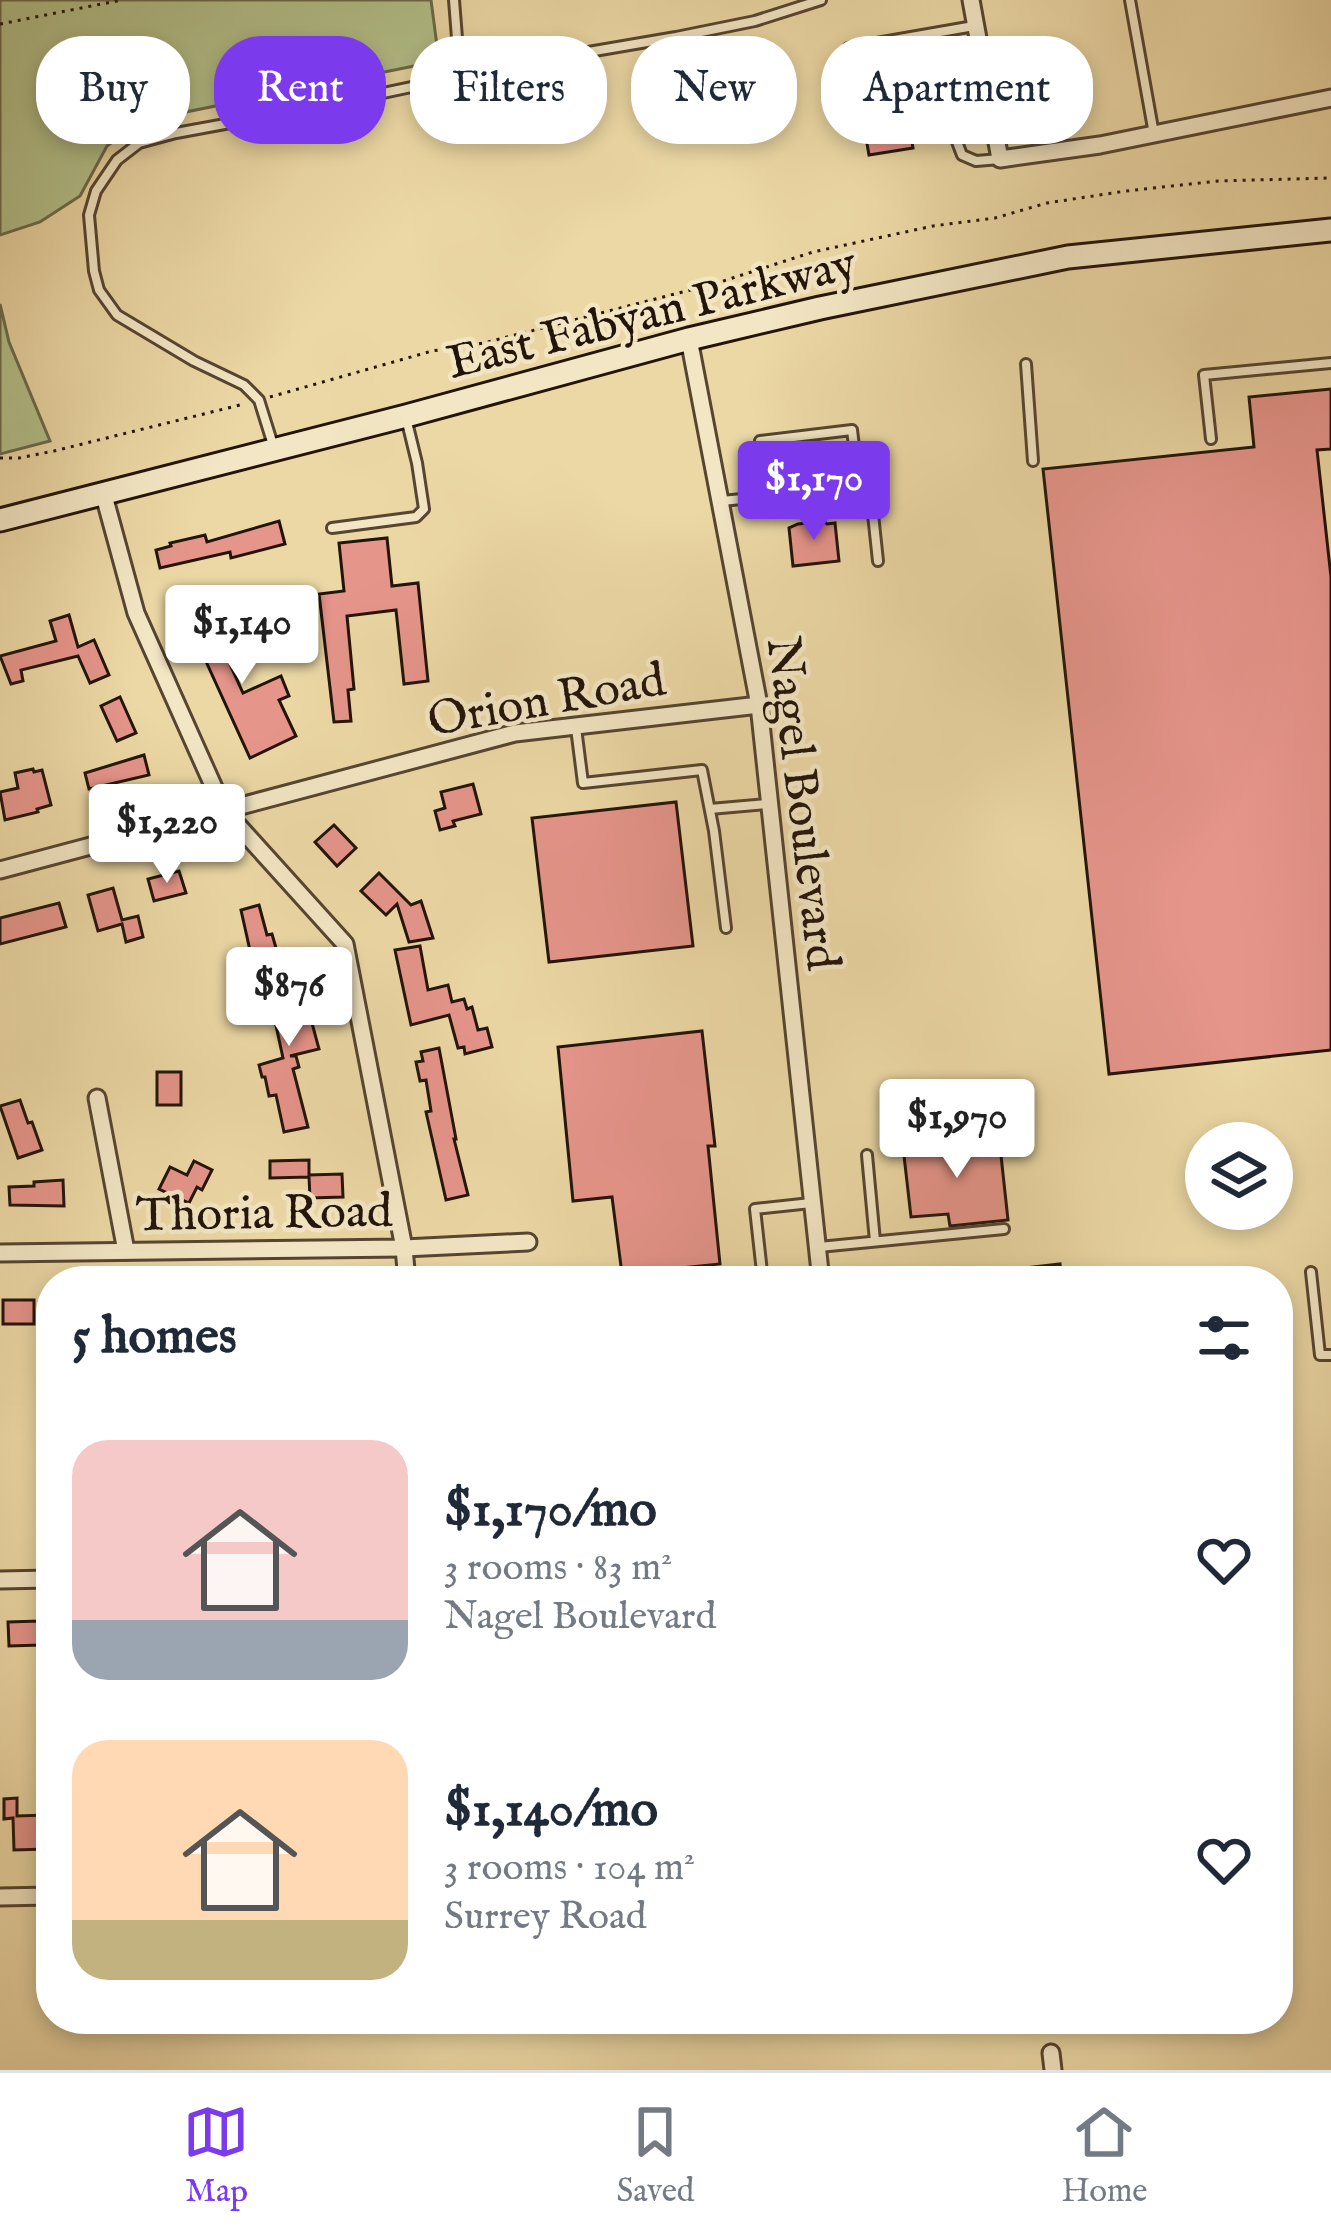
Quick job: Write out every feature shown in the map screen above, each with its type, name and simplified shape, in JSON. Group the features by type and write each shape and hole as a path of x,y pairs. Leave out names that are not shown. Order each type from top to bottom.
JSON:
{"main road":[{"name":"East Fabyan Parkway","path":"0,520 820,308 1068,257 1331,230"}],"street":[{"path":"971,0 1000,159 1154,135 1331,98"},
{"name":"Nagel Boulevard","path":"689,339 759,705 819,1266"},
{"path":"104,492 136,614 224,810 345,944 406,1266"},
{"name":"Orion Road","path":"0,870 514,733 759,705"},
{"path":"97,1098 126,1251"},
{"name":"Thoria Road","path":"0,1253 528,1242"},
{"path":"0,1580 36,1579"},
{"path":"0,1898 36,1897"}],"lane":[{"path":"454,0 457,36"},
{"path":"607,49 754,21 821,0"},
{"path":"1130,0 1154,135"},
{"path":"918,36 976,26"},
{"path":"935,33 962,155 976,161 1000,159"},
{"path":"274,450 259,400 244,385 117,315 99,290 88,215 96,190 117,160 139,143 410,86"},
{"path":"1211,439 1204,375 1331,363"},
{"path":"1026,364 1033,461"},
{"path":"332,528 416,517 424,509 406,416"},
{"path":"766,496 760,441 852,430 859,487"},
{"path":"721,501 870,486 878,562"},
{"path":"576,726 583,783 702,770 726,928"},
{"path":"710,809 770,804"},
{"path":"867,1155 875,1241"},
{"path":"761,1266 755,1209 812,1203"},
{"path":"817,1247 1004,1229"},
{"path":"1311,1272 1320,1355 1331,1355"}],"path":[{"path":"0,24 122,0"},
{"path":"0,458 54,451 432,351 484,343 714,284 813,252 933,226 1126,190 1218,181 1331,178"}],"green space":[{"path":"0,0 431,0 436,36 410,36 410,67 386,72 386,36 214,36 214,106 190,111 190,36 36,36 36,144 110,144 80,196 40,222 0,235"},
{"path":"0,304 9,342 50,441 0,454"}],"building":[{"path":"867,144 912,144 913,148 869,155"},
{"path":"1331,389 1331,449 1317,450 1331,577 1331,1050 1109,1074 1043,469 1254,447 1249,397"},
{"path":"279,521 285,544 160,568 156,550 170,543 205,535 207,542"},
{"path":"835,523 839,561 793,566 789,528"},
{"path":"387,538 392,586 418,583 428,681 404,684 396,610 347,616 354,689 348,690 351,721 334,722 319,594 344,591 339,543"},
{"path":"202,602 216,633 241,621 249,640 224,651 243,693 281,676 289,696 279,700 296,736 250,758 183,611"},
{"path":"69,615 78,647 94,640 109,675 90,683 78,656 21,670 23,681 11,684 0,656 56,641 50,621"},
{"path":"120,697 136,733 117,741 101,706"},
{"path":"144,755 149,775 89,789 85,773"},
{"path":"42,770 51,805 5,820 0,792 18,788 15,773"},
{"path":"473,784 481,814 453,821 455,826 440,830 435,811 445,808 441,792"},
{"path":"676,802 693,946 549,962 532,818"},
{"path":"334,825 356,848 337,866 315,842"},
{"path":"179,871 186,893 154,901 148,879"},
{"path":"379,873 411,905 421,901 433,938 409,942 397,904 386,915 361,891"},
{"path":"113,888 122,920 138,916 143,937 126,942 122,924 98,931 88,895"},
{"path":"59,903 66,927 0,944 0,918"},
{"path":"259,905 276,948 251,955 241,910"},
{"path":"420,946 428,990 448,985 452,1002 464,999 467,1009 472,1007 478,1030 487,1028 492,1047 465,1054 464,1047 458,1048 449,1015 411,1025 395,950"},
{"path":"299,975 319,1049 290,1056 296,1056 299,1067 293,1069 308,1127 284,1132 276,1095 269,1096 259,1065 283,1058 267,984"},
{"path":"702,1031 715,1146 708,1146 720,1264 621,1266 612,1197 573,1201 558,1047"},
{"path":"439,1048 468,1195 446,1200 426,1112 431,1111 426,1080 420,1081 416,1062 423,1061 421,1052"},
{"path":"157,1072 181,1072 181,1105 157,1105"},
{"path":"20,1100 42,1150 18,1158 0,1106"},
{"path":"999,1137 1008,1220 950,1226 948,1214 911,1217 903,1147"},
{"path":"309,1160 309,1175 342,1174 343,1197 310,1198 309,1177 270,1178 270,1161"},
{"path":"194,1161 212,1170 189,1203 159,1189 170,1167 187,1175"},
{"path":"63,1180 64,1206 10,1205 9,1187"},
{"path":"3,1300 34,1300 34,1324 3,1324"},
{"path":"36,1621 36,1645 9,1646 8,1622"},
{"path":"17,1798 17,1816 36,1815 36,1849 14,1850 13,1818 4,1819 4,1799"}]}
